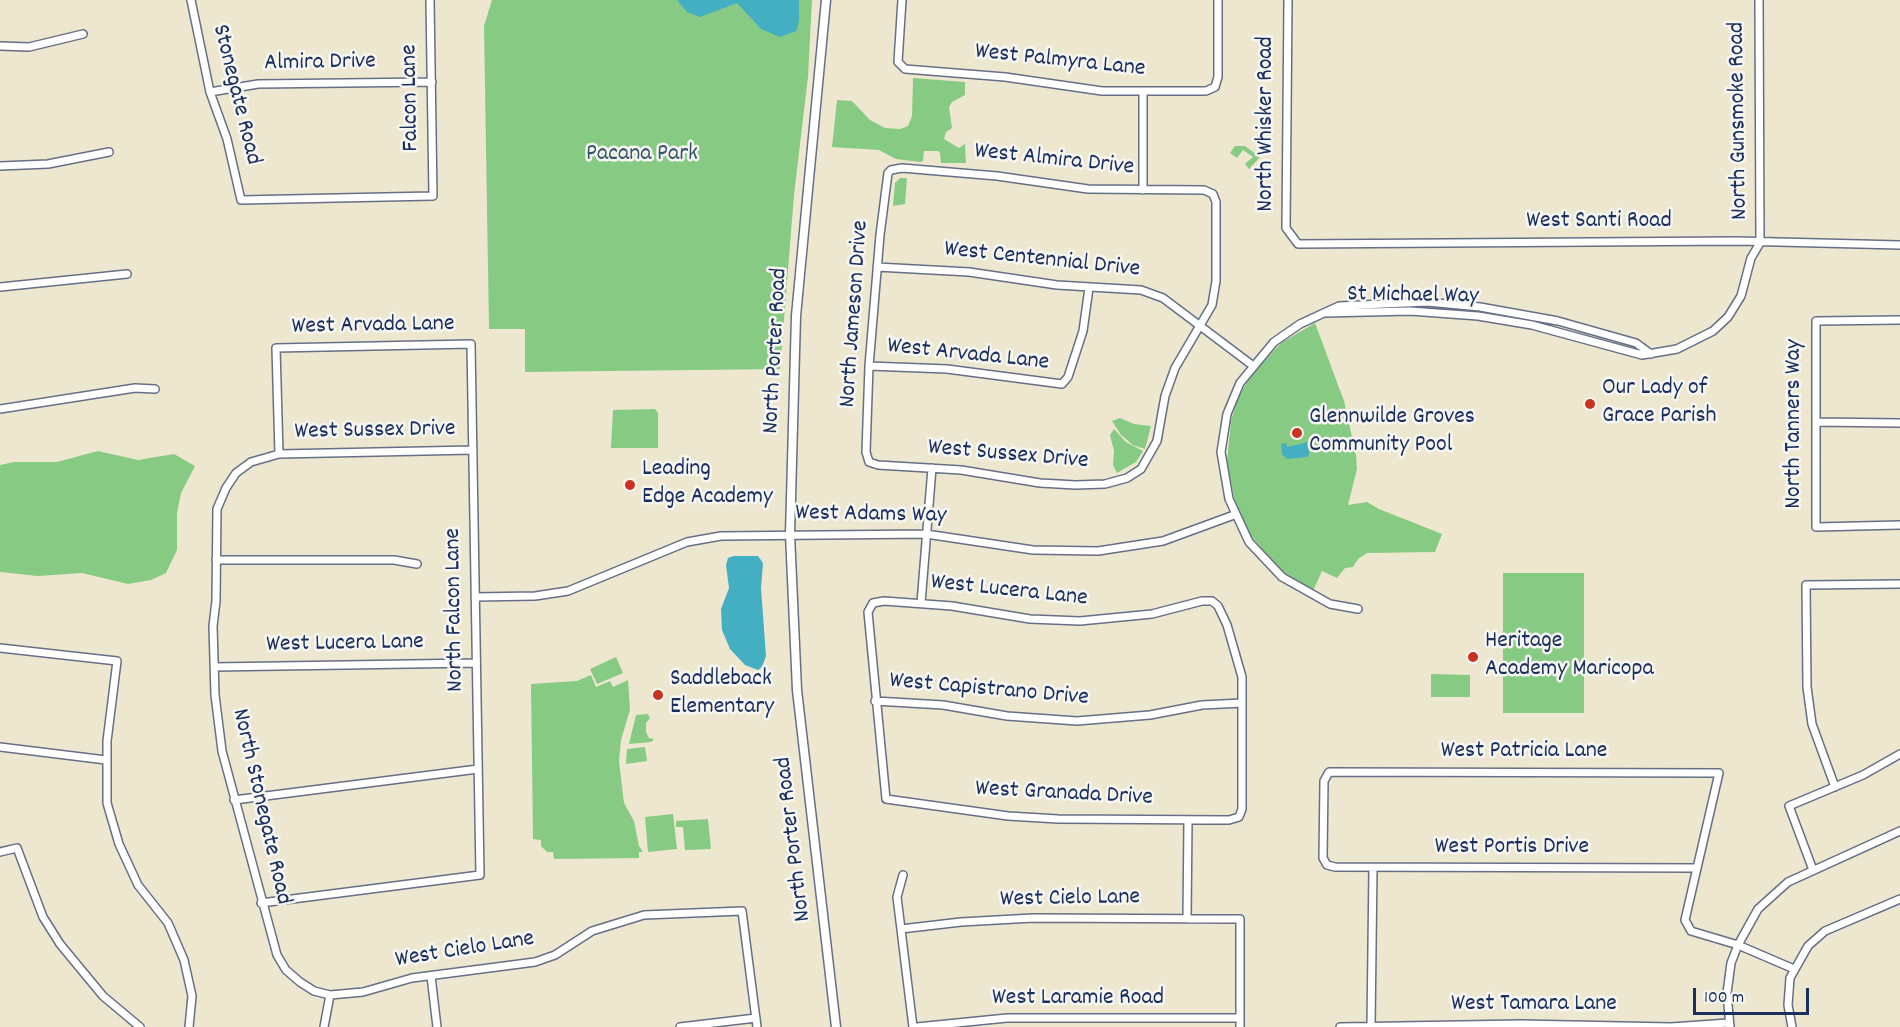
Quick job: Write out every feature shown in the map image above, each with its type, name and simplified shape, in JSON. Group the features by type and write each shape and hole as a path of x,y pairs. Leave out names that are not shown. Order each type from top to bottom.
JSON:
{"street":[{"name":"Stonegate Road","path":"191,0 210,92 231,155 241,200"},
{"name":"Falcon Lane","path":"241,200 433,196 430,0"},
{"name":"North Porter Road","path":"826,0 796,316 790,534 797,690 836,1027"},
{"name":"West Palmyra Lane","path":"902,0 900,66 910,70 994,76 1102,91 1206,91 1215,87 1218,77 1218,0"},
{"name":"North Whisker Road","path":"1288,0 1286,228 1298,244"},
{"name":"North Gunsmoke Road","path":"1758,0 1760,243"},
{"path":"0,46 29,47 83,34"},
{"name":"Almira Drive","path":"210,92 258,84 432,82"},
{"path":"1143,91 1143,190"},
{"path":"0,166 48,164 109,152"},
{"name":"West Almira Drive","path":"891,170 902,168 962,172 1088,189 1204,190 1213,194 1216,202 1215,292 1200,326"},
{"name":"North Jameson Drive","path":"869,462 866,452 869,366 876,267 887,178 891,170"},
{"name":"St Michael Way","path":"1252,365 1287,332 1325,314 1410,311 1478,316 1549,329 1634,354 1651,354 1695,342 1713,332 1728,317 1741,296 1751,258 1760,243"},
{"name":"West Santi Road","path":"1298,244 1900,245"},
{"name":"West Centennial Drive","path":"876,267 969,272 1089,288 1141,290 1153,293 1252,365"},
{"path":"0,287 127,274"},
{"name":"West Arvada Lane","path":"869,366 947,369 1062,384 1068,376 1083,331 1089,288"},
{"name":"North Tanners Way","path":"1900,320 1816,321 1816,527 1900,525"},
{"name":"West Sussex Drive","path":"869,462 878,465 932,468 1041,483 1105,484 1126,478 1141,469 1156,441 1170,381 1182,354 1200,326"},
{"name":"West Arvada Lane","path":"279,454 276,348 471,344"},
{"name":"North Falcon Lane","path":"261,903 480,875 471,344"},
{"path":"1252,365 1234,396 1224,432 1222,469 1234,515 1254,548 1282,577 1330,604 1358,609"},
{"path":"0,409 135,388 155,389"},
{"path":"1816,422 1900,423"},
{"name":"West Sussex Drive","path":"279,454 473,450"},
{"name":"North Stonegate Road","path":"279,454 251,462 236,473 226,488 217,509 214,667 217,720 234,800 277,955 286,970 314,991 330,995"},
{"path":"921,603 932,468"},
{"name":"West Adams Way","path":"475,597 535,596 568,591 701,538 790,534 926,534 1033,550 1098,551 1164,541 1234,515"},
{"path":"216,560 394,560 417,564"},
{"path":"1835,787 1812,724 1807,687 1806,585 1900,584"},
{"name":"West Lucera Lane","path":"875,700 868,612 873,603 921,603 1030,619 1080,621 1152,615 1202,601 1212,601 1218,606 1227,625 1239,659 1242,702"},
{"path":"0,648 117,662 106,760 107,803 118,844 138,885 168,923 184,960 192,996 189,1027"},
{"name":"West Lucera Lane","path":"214,667 476,663"},
{"name":"West Capistrano Drive","path":"875,700 943,705 1018,717 1077,720 1138,717 1202,705 1242,702"},
{"name":"West Granada Drive","path":"875,700 886,799 1035,818 1188,820 1229,820 1239,817 1242,809 1242,702"},
{"path":"0,747 106,760"},
{"path":"1813,870 1789,806 1863,776 1900,754"},
{"path":"234,800 478,769"},
{"name":"West Patricia Lane","path":"1327,865 1323,858 1324,781 1329,772 1719,773 1697,868"},
{"path":"1187,919 1188,820"},
{"path":"1729,1025 1727,993 1731,963 1758,909 1788,882 1900,831"},
{"path":"0,852 16,848 43,917 60,944 103,996 140,1027"},
{"name":"West Portis Drive","path":"1327,865 1372,868 1697,868"},
{"path":"1371,1026 1372,868"},
{"path":"1697,868 1685,920 1691,931 1738,945 1794,969"},
{"path":"903,875 897,897 915,1027"},
{"path":"1792,1027 1788,1005 1790,978 1808,946 1825,931 1900,900"},
{"name":"West Cielo Lane","path":"330,995 363,992 394,981 535,962 555,955 592,931 635,917 662,913 742,912 756,1018"},
{"name":"West Cielo Lane","path":"901,929 961,922 1033,918 1240,919 1240,1018"},
{"path":"431,976 437,1027"},
{"path":"324,1027 330,995"},
{"path":"680,1027 756,1018 757,1027"},
{"name":"West Laramie Road","path":"915,1027 1007,1018 1240,1018"},
{"path":"1240,1018 1240,1027"},
{"name":"West Tamara Lane","path":"1340,1027 1521,1024 1671,1027 1729,1025"}],"green space":[{"name":"Pacana Park","path":"492,0 812,0 808,77 794,195 780,369 525,372 525,329 489,329 484,26"},
{"path":"913,78 965,82 965,95 952,102 949,107 952,128 946,132 944,139 959,148 965,144 966,163 941,163 938,151 924,151 923,161 920,162 896,159 879,150 832,147 837,100 852,101 870,120 885,128 900,129 908,126 912,116"},
{"path":"1235,146 1245,146 1260,157 1249,169 1245,164 1253,157 1243,150 1237,158 1230,153"},
{"path":"900,178 907,178 905,204 893,206 895,183"},
{"path":"1315,323 1344,401 1356,455 1357,469 1348,505 1367,502 1442,534 1435,552 1367,553 1358,559 1353,567 1345,568 1337,578 1322,571 1313,591 1282,571 1251,536 1235,502 1227,461 1231,421 1238,398 1250,377 1281,343"},
{"path":"655,409 658,413 658,448 611,448 613,410"},
{"path":"1120,418 1134,424 1151,426 1145,449 1133,445 1121,435 1112,421"},
{"path":"1114,429 1126,442 1143,451 1136,462 1117,473 1113,465 1114,451 1110,435"},
{"path":"98,451 138,460 174,454 195,466 181,493 177,513 177,550 166,573 151,580 128,584 82,573 38,576 0,572 0,465 14,462 57,462"},
{"path":"1503,573 1584,573 1584,713 1503,713"},
{"path":"616,657 623,673 597,684 590,669"},
{"path":"1431,674 1470,675 1470,697 1431,697"},
{"path":"591,675 596,687 610,681 613,687 628,680 630,710 621,740 619,761 624,803 634,821 639,846 643,852 639,852 639,858 554,859 553,852 547,852 541,846 541,840 533,839 531,684 577,681"},
{"path":"648,714 650,718 646,723 646,732 649,738 654,739 651,742 629,744 636,715"},
{"path":"645,747 647,761 626,764 627,749"},
{"path":"673,814 677,849 648,852 645,817"},
{"path":"708,819 711,849 685,850 683,827 676,827 676,821"}],"water":[{"path":"677,0 799,0 799,21 796,31 780,37 761,29 737,3 700,17 687,12"},
{"path":"1308,442 1309,455 1307,457 1287,459 1282,454 1281,444 1286,443 1287,447"},
{"path":"758,556 763,563 761,588 766,656 762,667 758,670 745,665 730,649 722,630 721,609 729,588 726,565 728,558"}],"place":[{"name":"Our Lady of Grace Parish","path":"1590,404"},
{"name":"Glennwilde Groves Community Pool","path":"1297,433"},
{"name":"Leading Edge Academy","path":"630,485"},
{"name":"Heritage Academy Maricopa","path":"1473,657"},
{"name":"Saddleback Elementary","path":"658,695"}]}
